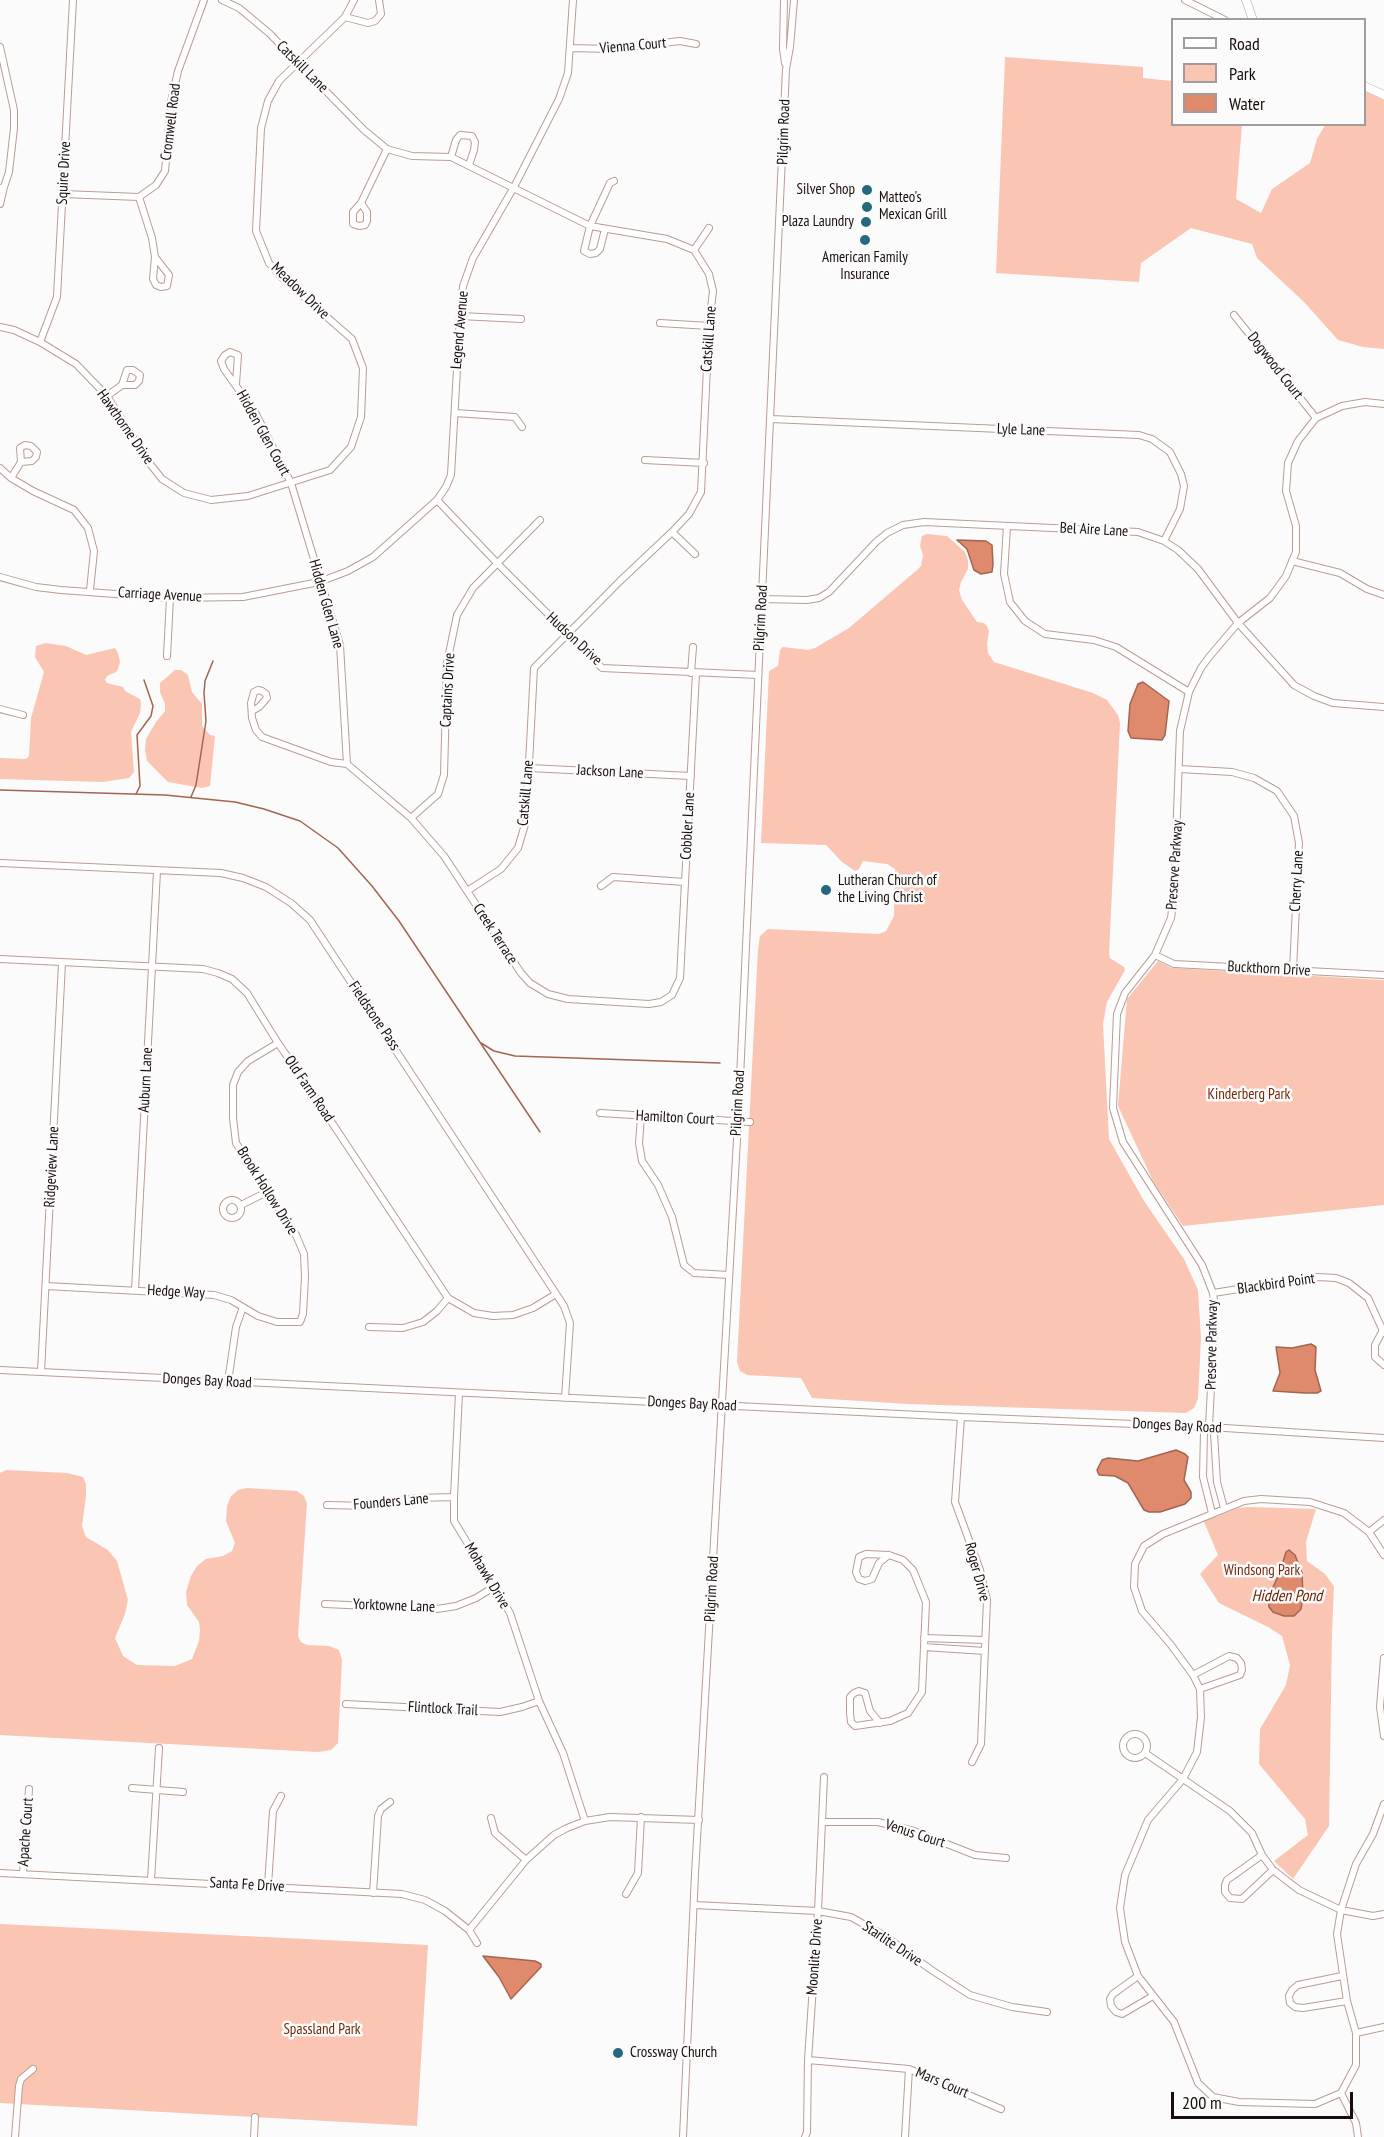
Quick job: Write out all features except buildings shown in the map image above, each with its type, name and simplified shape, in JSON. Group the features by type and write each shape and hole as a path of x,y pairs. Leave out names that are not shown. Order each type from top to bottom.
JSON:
{"main road":[{"path":"1246,0 1250,18"},
{"path":"1366,86 1384,95"}],"street":[{"name":"Squire Drive","path":"40,342 57,297 73,0"},
{"name":"Cromwell Road","path":"139,197 156,184 165,171 171,102 177,70 204,0"},
{"name":"Catskill Lane","path":"222,0 239,8 268,33 364,130 387,150 412,156 452,157 590,226 667,239 694,250 709,274 713,291 709,326 701,492 689,514 672,532 534,668 526,822 518,848 501,869 467,891"},
{"name":"Meadow Drive","path":"291,483 330,470 351,447 361,417 363,368 352,339 280,276 269,263 256,231 261,128 268,102 279,81 345,17 354,0"},
{"path":"345,17 368,23 375,21 381,14 380,0"},
{"name":"Legend Avenue","path":"320,582 348,571 373,557 437,500 446,487 451,475 463,286 473,258 514,187 560,99 568,73 573,0"},
{"name":"Pilgrim Road","path":"784,0 783,50 786,69"},
{"name":"Pilgrim Road","path":"683,2137 738,1122 786,69 794,0"},
{"path":"1185,0 1221,18"},
{"name":"Vienna Court","path":"570,48 611,49 680,41 696,44"},
{"path":"0,48 14,110 12,153 0,204"},
{"path":"452,157 456,140 460,135 472,136 475,142 469,165"},
{"path":"361,203 387,150"},
{"path":"605,229 600,249 590,254 584,251 590,226 610,183 614,181"},
{"path":"63,194 139,197 152,238 154,257"},
{"path":"694,250 709,228"},
{"name":"Dogwood Court","path":"1234,315 1316,418"},
{"path":"460,316 521,319"},
{"path":"660,323 709,326"},
{"name":"Hawthorne Drive","path":"0,327 14,330 40,342 76,364 107,396 147,460 162,479 184,493 212,500 248,496 291,483"},
{"name":"Hidden Glen Court","path":"236,384 238,355 230,352 221,361 224,369 256,414 291,483"},
{"path":"107,396 122,385"},
{"name":"Preserve Parkway","path":"1209,1427 1215,1308 1213,1293 1202,1265 1123,1142 1113,1108 1118,1014 1125,993 1155,955 1171,918 1180,769 1180,731 1189,692 1209,657 1238,623 1270,598 1286,576 1296,552 1296,526 1286,491 1288,463 1298,441 1316,418 1342,406 1365,402 1384,404"},
{"path":"455,413 515,417 522,427"},
{"name":"Lyle Lane","path":"771,419 1139,435 1152,439 1170,452 1184,486 1180,509 1164,541"},
{"path":"645,460 704,464"},
{"path":"10,478 21,462"},
{"path":"0,468 10,478 74,510 88,528 94,551 90,590"},
{"name":"Hidden Glen Lane","path":"291,483 340,645 346,764"},
{"name":"Hudson Drive","path":"437,500 602,668 758,675"},
{"name":"Captains Drive","path":"411,818 438,794 444,775 447,663 457,615 473,588 540,520"},
{"name":"Bel Aire Lane","path":"762,599 819,598 829,592 876,542 903,525 924,522 1138,532 1164,541 1178,550 1197,569 1238,623 1294,684 1314,696 1333,703 1384,707"},
{"path":"1007,526 1004,574 1010,602 1025,621 1044,634 1094,640 1116,647 1189,692"},
{"path":"672,532 695,554"},
{"path":"1292,561 1340,573 1367,589 1384,595"},
{"name":"Carriage Avenue","path":"0,577 36,587 170,598 243,597 320,582"},
{"path":"167,656 170,598"},
{"name":"Cobbler Lane","path":"680,978 691,776 693,647"},
{"path":"0,709 23,715"},
{"path":"252,711 256,730 262,736 331,762 346,764"},
{"name":"Creek Terrace","path":"346,764 411,818 444,856 521,974 530,983 548,994 568,999 649,1004 661,1002 672,994 680,978"},
{"name":"Jackson Lane","path":"529,768 691,776"},
{"name":"Cherry Lane","path":"1180,769 1232,772 1254,778 1277,790 1294,816 1299,843 1293,970"},
{"name":"Fieldstone Pass","path":"0,863 221,873 266,887 291,903 310,920 564,1306 570,1323 565,1398"},
{"name":"Auburn Lane","path":"135,1290 157,871"},
{"path":"601,886 613,877 685,882"},
{"name":"Buckthorn Drive","path":"1155,955 1174,964 1384,975"},
{"name":"Old Farm Road","path":"0,959 202,969 232,979 248,993 278,1043 448,1298 474,1313 493,1316 513,1315 533,1308 556,1294"},
{"name":"Ridgeview Lane","path":"41,1372 62,963"},
{"name":"Brook Hollow Drive","path":"278,1043 248,1061 238,1072 233,1086 233,1118 236,1143 296,1235 304,1254 303,1314 300,1322"},
{"name":"Hamilton Court","path":"600,1113 750,1122"},
{"path":"641,1117 639,1143 642,1161 658,1185 672,1217 684,1265 694,1273 729,1275"},
{"path":"241,1205 267,1192"},
{"name":"Blackbird Point","path":"1213,1293 1317,1277 1336,1278 1349,1282 1368,1298 1375,1309 1383,1333 1375,1345 1375,1357 1384,1365"},
{"name":"Hedge Way","path":"46,1286 214,1294 231,1300 258,1316 277,1322 300,1322"},
{"path":"369,1327 403,1328 423,1322 448,1298"},
{"path":"228,1382 236,1327 243,1307"},
{"name":"Donges Bay Road","path":"0,1370 723,1406 1209,1427 1384,1438"},
{"name":"Mohawk Drive","path":"459,1393 454,1521 510,1614 539,1701 563,1753 585,1821"},
{"name":"Roger Drive","path":"961,1417 956,1502 980,1570 987,1600 981,1743 972,1762"},
{"path":"1212,1513 1203,1477 1204,1432 1209,1427 1214,1433 1217,1482 1224,1508"},
{"name":"Founders Lane","path":"327,1505 371,1506 416,1498 454,1497"},
{"path":"1384,1552 1369,1532 1344,1513 1310,1502 1261,1499 1244,1501 1224,1508 1162,1534 1144,1546 1135,1564 1134,1587 1142,1611 1172,1645 1193,1675 1200,1689 1201,1717 1197,1752 1183,1779 1148,1820 1125,1875 1120,1908 1125,1942 1138,1976 1174,2022 1198,2083 1213,2097 1239,2103 1315,2104 1341,2093 1356,2065 1356,2032 1342,1976 1337,1934 1341,1910 1356,1864 1373,1834 1384,1804"},
{"path":"1369,1532 1384,1520"},
{"path":"880,1723 870,1711 865,1693 859,1691 850,1697 850,1722 855,1726 880,1723 890,1721 908,1713 922,1692 926,1602 914,1570 903,1560 889,1555 866,1554 859,1557 856,1572 859,1579 866,1581 872,1579 879,1563 889,1555"},
{"name":"Yorktowne Lane","path":"325,1604 437,1609 456,1606 476,1599 494,1587"},
{"path":"924,1638 985,1640"},
{"path":"924,1647 985,1651"},
{"path":"1193,1675 1229,1656 1237,1658 1241,1663 1240,1675 1200,1689"},
{"path":"1384,1658 1380,1707 1384,1736"},
{"name":"Flintlock Trail","path":"346,1704 500,1712 539,1701"},
{"path":"1136,1734 1143,1736 1148,1746 1145,1753 1133,1758 1126,1754 1123,1746 1126,1738 1136,1734"},
{"path":"151,1880 159,1748"},
{"path":"1145,1753 1230,1811 1252,1833 1262,1855 1273,1870 1299,1890 1341,1910 1372,1916 1384,1914"},
{"name":"Moonlite Drive","path":"805,2137 824,1777"},
{"path":"132,1788 183,1792"},
{"name":"Apache Court","path":"23,1874 29,1789"},
{"path":"268,1885 273,1811 282,1796"},
{"path":"373,1893 378,1816 381,1809 390,1802"},
{"path":"469,1930 526,1860 554,1835 585,1821 610,1817 699,1820"},
{"path":"626,1894 638,1873 641,1817"},
{"path":"491,1818 495,1833 526,1860"},
{"name":"Venus Court","path":"823,1822 878,1822 914,1831 975,1855 1006,1858"},
{"path":"1262,1855 1227,1880 1225,1892 1230,1898 1242,1899 1273,1870"},
{"name":"Santa Fe Drive","path":"0,1873 402,1893 425,1900 446,1911 469,1930 477,1943"},
{"name":"Starlite Drive","path":"694,1905 818,1911 851,1917 885,1936 970,1995 1012,2007 1047,2012"},
{"path":"1138,1976 1113,1994 1110,1999 1111,2006 1116,2012 1122,2014 1153,1996"},
{"path":"1342,1976 1298,1985 1292,1989 1289,1996 1290,2003 1294,2007 1303,2008 1347,2001"},
{"path":"1356,2032 1384,2027"},
{"name":"Mars Court","path":"808,2060 909,2070 1001,2109"},
{"path":"15,2137 19,2086 21,2079 33,2069"},
{"path":"905,2137 909,2070"},
{"path":"1341,2093 1356,2123 1358,2137"},
{"path":"254,2137 255,2117"}],"green space":[{"path":"1005,57 1143,67 1143,78 1171,81 1171,126 1242,126 1236,199 1261,213 1272,189 1310,163 1317,139 1324,126 1366,126 1366,91 1384,100 1384,349 1363,347 1338,340 1304,302 1257,258 1252,244 1191,228 1141,263 1139,282 996,273"},
{"path":"927,534 947,536 965,552 968,569 959,590 962,600 977,622 987,626 989,631 988,653 994,662 1093,693 1107,700 1118,715 1120,723 1109,954 1110,958 1125,970 1107,1002 1103,1024 1109,1139 1144,1201 1184,1259 1198,1290 1201,1338 1198,1399 1194,1408 1186,1413 909,1404 812,1398 801,1378 747,1375 740,1371 737,1362 760,936 768,929 879,934 886,931 894,916 895,869 887,864 863,861 859,869 855,871 842,862 826,845 761,843 769,671 778,666 780,650 783,647 808,650 815,648 849,628 917,570 921,566 923,555 920,546 922,536"},
{"path":"45,643 66,646 86,655 115,648 120,662 118,669 105,680 107,683 123,687 125,691 140,699 141,704 140,713 131,732 134,772 129,778 103,782 0,779 0,758 26,759 29,756 31,718 44,672 35,657 36,646"},
{"path":"175,670 181,670 188,675 192,692 202,704 202,726 210,735 215,736 210,786 202,788 168,782 147,761 146,739 165,711 160,683"},
{"name":"Kinderberg Park","path":"1158,961 1172,968 1384,980 1384,1205 1183,1226 1153,1181 1118,1106 1127,999"},
{"path":"6,1470 67,1473 83,1477 86,1484 86,1496 82,1526 86,1537 108,1550 117,1561 128,1600 115,1638 123,1656 137,1665 175,1666 192,1659 199,1641 200,1630 199,1622 187,1605 186,1592 197,1566 206,1559 223,1556 232,1551 235,1543 226,1521 227,1506 231,1496 238,1490 247,1488 297,1491 304,1496 307,1504 298,1636 301,1642 307,1645 329,1646 339,1650 342,1660 338,1743 331,1750 318,1752 0,1735 0,1473"},
{"name":"Windsong Park","path":"1238,1508 1316,1509 1306,1542 1307,1561 1325,1574 1334,1586 1329,1826 1293,1879 1274,1861 1308,1835 1305,1819 1259,1764 1260,1729 1286,1685 1290,1665 1282,1636 1219,1603 1200,1574 1218,1555 1202,1517 1216,1517"},
{"name":"Spassland Park","path":"0,1924 428,1945 417,2126 0,2103"}],"water":[{"path":"957,540 986,541 992,545 992,572 981,574 974,570 967,549"},
{"path":"1143,682 1169,701 1165,735 1162,740 1131,738 1128,731 1130,704 1138,684"},
{"path":"1311,1344 1316,1347 1315,1370 1321,1391 1305,1393 1273,1391 1280,1373 1276,1347 1292,1348"},
{"path":"1176,1450 1188,1457 1184,1480 1191,1492 1191,1498 1185,1504 1160,1512 1144,1510 1128,1483 1115,1476 1099,1475 1097,1470 1102,1460 1108,1458 1138,1461"},
{"name":"Hidden Pond","path":"1289,1550 1295,1555 1302,1573 1303,1597 1301,1609 1294,1616 1284,1616 1273,1612 1269,1607 1268,1598 1286,1552"},
{"path":"483,1956 535,1961 541,1964 541,1967 511,1999 499,1977"}],"waterway":[{"path":"191,797 196,785 206,721 205,681 213,661"},
{"path":"136,794 140,786 137,735 151,716 153,706 144,680"},
{"path":"0,790 165,795 235,802 300,821 338,848 372,886 399,921 540,1132"},
{"path":"481,1043 494,1051 515,1056 720,1063"}],"place":[{"name":"Silver Shop","path":"867,190"},
{"name":"Matteo's Mexican Grill","path":"867,207"},
{"name":"Plaza Laundry","path":"866,222"},
{"name":"American Family Insurance","path":"865,240"},
{"name":"Lutheran Church of the Living Christ","path":"826,890"},
{"name":"Crossway Church","path":"618,2053"}]}
